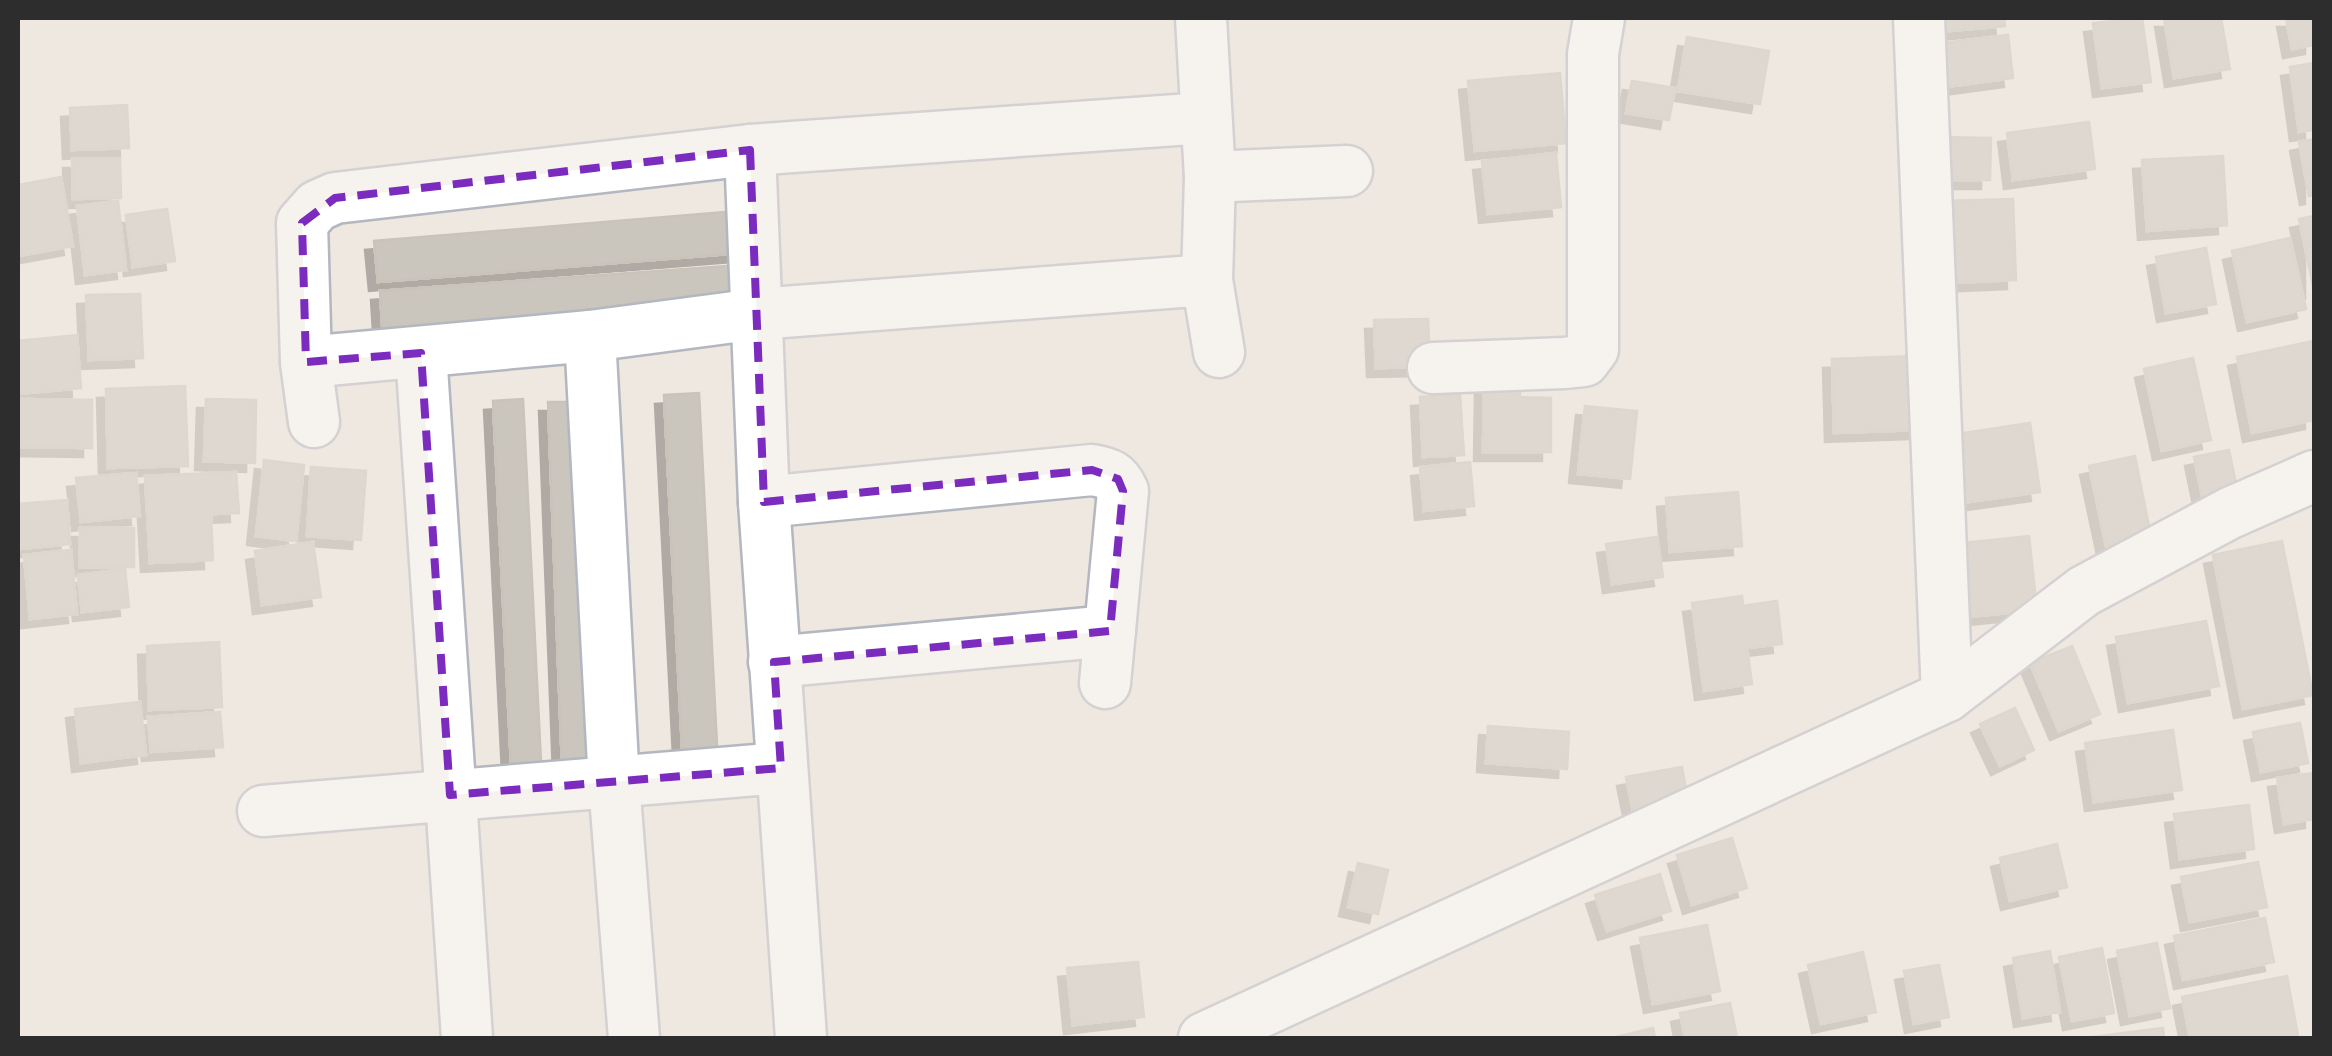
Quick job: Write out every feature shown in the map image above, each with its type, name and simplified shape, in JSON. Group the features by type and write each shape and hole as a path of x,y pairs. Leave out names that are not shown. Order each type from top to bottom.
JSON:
{"street":[{"path":"1201,18 1210,177 1207,280 1219,352"},
{"path":"1434,368 1564,364 1584,361 1593,349 1594,54 1599,18"},
{"path":"1919,18 1947,696"},
{"path":"314,422 306,362 302,223 317,206 335,198 750,150 1204,118"},
{"path":"750,150 764,502 801,1038"},
{"path":"1210,177 1348,171"},
{"path":"306,362 590,336 757,314 1207,280"},
{"path":"590,336 614,782 634,1038"},
{"path":"421,352 467,1038"},
{"path":"764,502 1092,470 1108,472 1118,479 1123,490 1105,683"},
{"path":"1204,1038 1947,696 2084,591 2230,513 2314,476"},
{"path":"774,662 1110,632"},
{"path":"263,811 781,768"}],"highlighted area":[{"path":"750,150 764,502 1092,470 1118,479 1123,491 1110,631 774,662 781,768 450,795 421,353 306,362 302,223 335,198"}],"building":[{"path":"1927,18 2004,18 2005,26 1928,33"},
{"path":"2142,18 2151,82 2102,88 2093,23"},
{"path":"2164,18 2221,18 2230,69 2174,78"},
{"path":"2286,18 2314,18 2314,45 2292,49"},
{"path":"2008,35 2013,78 1931,89 1926,45"},
{"path":"1687,37 1769,51 1760,104 1678,91"},
{"path":"2314,63 2314,130 2299,132 2290,67"},
{"path":"1560,73 1566,143 1475,151 1468,81"},
{"path":"1632,81 1675,88 1669,120 1626,113"},
{"path":"127,105 129,148 72,150 70,108"},
{"path":"2089,122 2095,169 2013,180 2007,133"},
{"path":"1936,137 1991,138 1990,180 1936,180"},
{"path":"2314,139 2314,195 2309,196 2299,142"},
{"path":"1556,153 1561,207 1488,214 1482,161"},
{"path":"2223,156 2227,225 2147,231 2142,160"},
{"path":"72,159 120,159 121,198 73,199"},
{"path":"61,177 73,246 18,256 18,185"},
{"path":"2013,199 2016,280 1948,283 1945,201"},
{"path":"118,201 126,270 85,275 77,206"},
{"path":"167,209 175,261 133,267 126,215"},
{"path":"736,211 740,253 378,282 374,241"},
{"path":"2314,216 2314,291 2299,219"},
{"path":"2290,238 2306,309 2247,322 2232,251"},
{"path":"2206,248 2216,304 2166,313 2156,257"},
{"path":"740,265 744,314 383,339 380,291"},
{"path":"140,294 143,358 89,360 86,295"},
{"path":"1428,319 1430,367 1376,368 1374,320"},
{"path":"77,335 81,388 18,394 18,341"},
{"path":"2313,341 2314,420 2252,433 2237,357"},
{"path":"1915,356 1918,430 1834,433 1832,359"},
{"path":"2193,358 2211,440 2162,451 2144,369"},
{"path":"1484,384 1520,385 1520,397 1551,398 1551,452 1483,452"},
{"path":"185,386 188,466 108,468 106,389"},
{"path":"699,393 718,765 683,767 664,395"},
{"path":"1460,395 1464,455 1423,457 1420,397"},
{"path":"18,399 92,400 92,448 18,447"},
{"path":"206,399 256,400 255,463 204,461"},
{"path":"523,399 541,762 511,764 493,401"},
{"path":"548,402 580,402 594,765 562,766"},
{"path":"1585,406 1637,411 1630,479 1578,474"},
{"path":"2030,423 2040,492 1954,504 1944,436"},
{"path":"2229,450 2239,498 2204,505 2194,457"},
{"path":"2135,456 2151,536 2106,546 2089,466"},
{"path":"264,460 304,465 296,541 256,536"},
{"path":"1470,462 1474,506 1424,511 1420,467"},
{"path":"311,467 366,471 361,540 307,536"},
{"path":"236,472 239,513 211,514 213,560 150,563 145,476"},
{"path":"136,473 140,516 81,522 76,478"},
{"path":"1738,492 1742,546 1670,552 1666,498"},
{"path":"67,500 70,544 18,549 18,504"},
{"path":"80,528 134,528 134,567 80,567"},
{"path":"2029,536 2037,610 1960,618 1952,544"},
{"path":"1657,537 1663,577 1612,584 1606,544"},
{"path":"2282,541 2313,695 2243,709 2213,555"},
{"path":"313,542 321,597 262,605 255,551"},
{"path":"71,550 77,614 30,619 24,555"},
{"path":"125,569 129,607 82,612 78,575"},
{"path":"1742,596 1743,606 1777,601 1782,644 1747,648 1752,684 1704,691 1692,603"},
{"path":"2206,621 2219,686 2128,703 2116,637"},
{"path":"219,642 222,707 149,710 147,646"},
{"path":"2072,646 2100,714 2059,731 2030,663"},
{"path":"140,702 146,755 81,763 75,709"},
{"path":"2015,708 2034,750 2000,766 1980,724"},
{"path":"220,712 223,747 151,752 148,717"},
{"path":"2300,723 2308,763 2261,772 2253,732"},
{"path":"1488,726 1569,732 1567,769 1486,763"},
{"path":"2173,730 2182,790 2094,802 2085,743"},
{"path":"1682,767 1689,807 1634,817 1626,777"},
{"path":"2314,773 2314,819 2284,824 2277,778"},
{"path":"2249,805 2254,849 2180,859 2174,814"},
{"path":"1732,838 1747,888 1692,905 1677,855"},
{"path":"2057,844 2067,887 2010,901 2000,858"},
{"path":"2258,862 2267,907 2190,922 2181,877"},
{"path":"1358,863 1388,870 1378,914 1348,907"},
{"path":"1660,874 1671,911 1607,931 1595,895"},
{"path":"2265,918 2274,962 2183,980 2174,936"},
{"path":"1707,925 1720,991 1653,1004 1640,938"},
{"path":"2157,943 2170,1008 2130,1016 2117,951"},
{"path":"2102,948 2114,1013 2072,1021 2059,957"},
{"path":"2050,951 2060,1012 2023,1018 2013,958"},
{"path":"1863,952 1876,1012 1821,1024 1808,965"},
{"path":"1138,962 1144,1017 1073,1025 1067,968"},
{"path":"1939,965 1949,1017 1914,1024 1904,971"},
{"path":"2287,976 2298,1036 2190,1038 2182,997"},
{"path":"1730,1003 1737,1038 1685,1038 1680,1013"},
{"path":"1653,1028 1655,1038 1612,1038"},
{"path":"2163,1028 2164,1038 2085,1038"}]}
